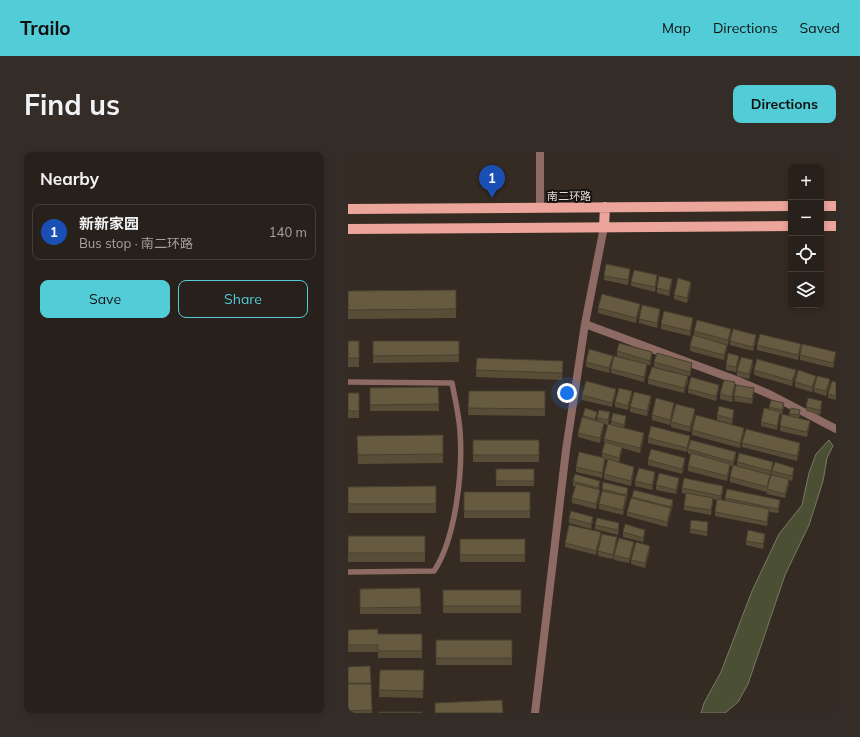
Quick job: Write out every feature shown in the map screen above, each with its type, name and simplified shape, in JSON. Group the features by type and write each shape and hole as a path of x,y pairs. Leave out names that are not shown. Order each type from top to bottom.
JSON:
{"main road":[{"name":"南二环路","path":"348,209 788,206"},
{"path":"824,206 836,206"},
{"path":"604,227 605,207"},
{"path":"348,228 788,226"},
{"path":"824,226 836,226"}],"street":[{"path":"540,152 540,208"},
{"path":"535,713 566,450 585,324 604,227"},
{"path":"585,324 736,380 768,394 836,429"}],"lane":[{"path":"348,382 452,383 460,430 461,463 453,522 442,559 434,571 348,572"}],"shaded area":[{"path":"829,440 833,446 827,458 823,481 809,525 785,575 748,684 738,702 725,713 701,713 704,703 721,672 752,591 779,534 802,505 809,473 816,454"}],"building":[{"path":"606,264 630,269 628,280 604,276"},
{"path":"634,270 657,275 655,287 631,282"},
{"path":"659,276 672,279 669,291 657,288"},
{"path":"678,278 691,282 687,298 674,295"},
{"path":"456,290 456,309 348,310 348,291"},
{"path":"602,294 640,304 636,318 598,308"},
{"path":"642,305 660,309 657,323 639,319"},
{"path":"664,311 693,318 690,331 661,324"},
{"path":"697,320 731,329 728,340 694,331"},
{"path":"733,329 756,335 753,347 730,341"},
{"path":"760,334 801,344 798,355 757,345"},
{"path":"693,335 727,345 724,355 690,346"},
{"path":"348,341 359,341 359,358 348,358"},
{"path":"373,341 459,341 459,355 373,356"},
{"path":"619,343 652,352 650,361 617,351"},
{"path":"802,344 836,352 833,363 800,355"},
{"path":"589,349 613,356 609,368 586,362"},
{"path":"657,353 692,363 690,372 654,362"},
{"path":"728,353 739,356 736,367 726,365"},
{"path":"614,356 647,364 644,377 611,369"},
{"path":"741,357 753,360 749,374 737,371"},
{"path":"477,358 563,361 562,373 476,370"},
{"path":"757,359 796,370 792,381 754,370"},
{"path":"652,367 688,376 684,388 648,379"},
{"path":"798,370 816,376 812,387 795,382"},
{"path":"817,376 830,379 826,391 814,388"},
{"path":"691,377 719,385 716,396 688,389"},
{"path":"724,380 735,382 732,397 720,394"},
{"path":"586,381 616,389 612,403 582,395"},
{"path":"832,381 836,382 836,396 828,394"},
{"path":"736,385 754,388 752,399 734,396"},
{"path":"438,387 439,404 370,405 370,388"},
{"path":"619,388 632,391 628,406 615,402"},
{"path":"469,391 545,391 545,409 468,408"},
{"path":"634,392 651,396 647,411 630,407"},
{"path":"348,393 359,393 359,411 348,411"},
{"path":"656,398 674,403 670,420 652,415"},
{"path":"808,398 822,401 820,410 806,407"},
{"path":"771,400 784,403 782,410 769,407"},
{"path":"676,404 695,409 690,427 671,422"},
{"path":"719,406 734,410 732,419 717,415"},
{"path":"585,408 597,412 595,419 583,416"},
{"path":"764,408 780,412 777,426 761,422"},
{"path":"791,408 800,410 799,415 789,414"},
{"path":"599,410 610,412 608,420 597,418"},
{"path":"613,413 626,416 624,425 611,421"},
{"path":"782,414 810,421 807,432 780,426"},
{"path":"696,415 744,428 740,443 692,430"},
{"path":"582,417 604,423 600,438 578,433"},
{"path":"608,424 644,433 640,448 604,439"},
{"path":"651,426 690,436 687,448 648,438"},
{"path":"746,429 800,443 797,456 742,443"},
{"path":"443,435 443,454 358,455 357,436"},
{"path":"473,440 539,440 539,455 473,455"},
{"path":"691,440 736,452 733,462 688,449"},
{"path":"605,442 622,447 619,458 602,453"},
{"path":"651,449 685,458 682,469 648,460"},
{"path":"579,452 605,458 602,473 576,467"},
{"path":"691,453 730,464 727,476 688,466"},
{"path":"739,453 773,462 771,471 737,462"},
{"path":"608,459 634,467 631,481 604,474"},
{"path":"775,462 794,468 792,476 772,471"},
{"path":"733,465 770,475 767,487 730,477"},
{"path":"639,468 655,472 652,485 635,481"},
{"path":"496,469 534,469 534,481 496,481"},
{"path":"659,473 679,478 676,490 656,485"},
{"path":"575,474 600,481 598,488 573,481"},
{"path":"771,475 789,479 785,494 767,489"},
{"path":"684,478 723,486 721,496 682,488"},
{"path":"603,482 628,488 626,495 602,489"},
{"path":"576,484 600,490 596,504 572,498"},
{"path":"436,486 436,504 348,504 348,487"},
{"path":"727,489 780,500 778,509 725,498"},
{"path":"634,490 673,500 671,507 632,497"},
{"path":"602,491 626,496 623,510 599,504"},
{"path":"464,492 530,492 530,511 464,511"},
{"path":"686,493 713,498 711,510 684,506"},
{"path":"631,498 671,508 667,522 627,512"},
{"path":"717,499 769,509 767,522 715,512"},
{"path":"571,511 593,517 591,524 569,518"},
{"path":"597,518 619,523 618,530 595,525"},
{"path":"691,520 708,522 707,532 690,529"},
{"path":"625,524 645,530 643,538 623,532"},
{"path":"569,525 601,532 596,551 565,543"},
{"path":"748,530 765,534 763,544 746,541"},
{"path":"602,534 617,537 613,555 598,551"},
{"path":"348,536 425,536 425,553 348,553"},
{"path":"619,538 634,542 629,559 614,555"},
{"path":"460,539 525,539 525,555 460,555"},
{"path":"636,542 650,546 645,563 631,560"},
{"path":"420,588 421,607 360,608 360,589"},
{"path":"443,590 521,590 521,606 443,606"},
{"path":"378,629 378,634 422,634 422,651 378,651 378,645 348,645 348,630"},
{"path":"436,640 512,640 512,658 436,658"},
{"path":"370,666 371,683 348,683 348,667"},
{"path":"380,670 424,670 423,691 379,690"},
{"path":"348,684 371,684 372,710 348,711"},
{"path":"502,700 503,713 435,713 435,703"},
{"path":"422,712 422,713 379,713"}],"place":[{"name":"新新家园","path":"492,198"}]}
